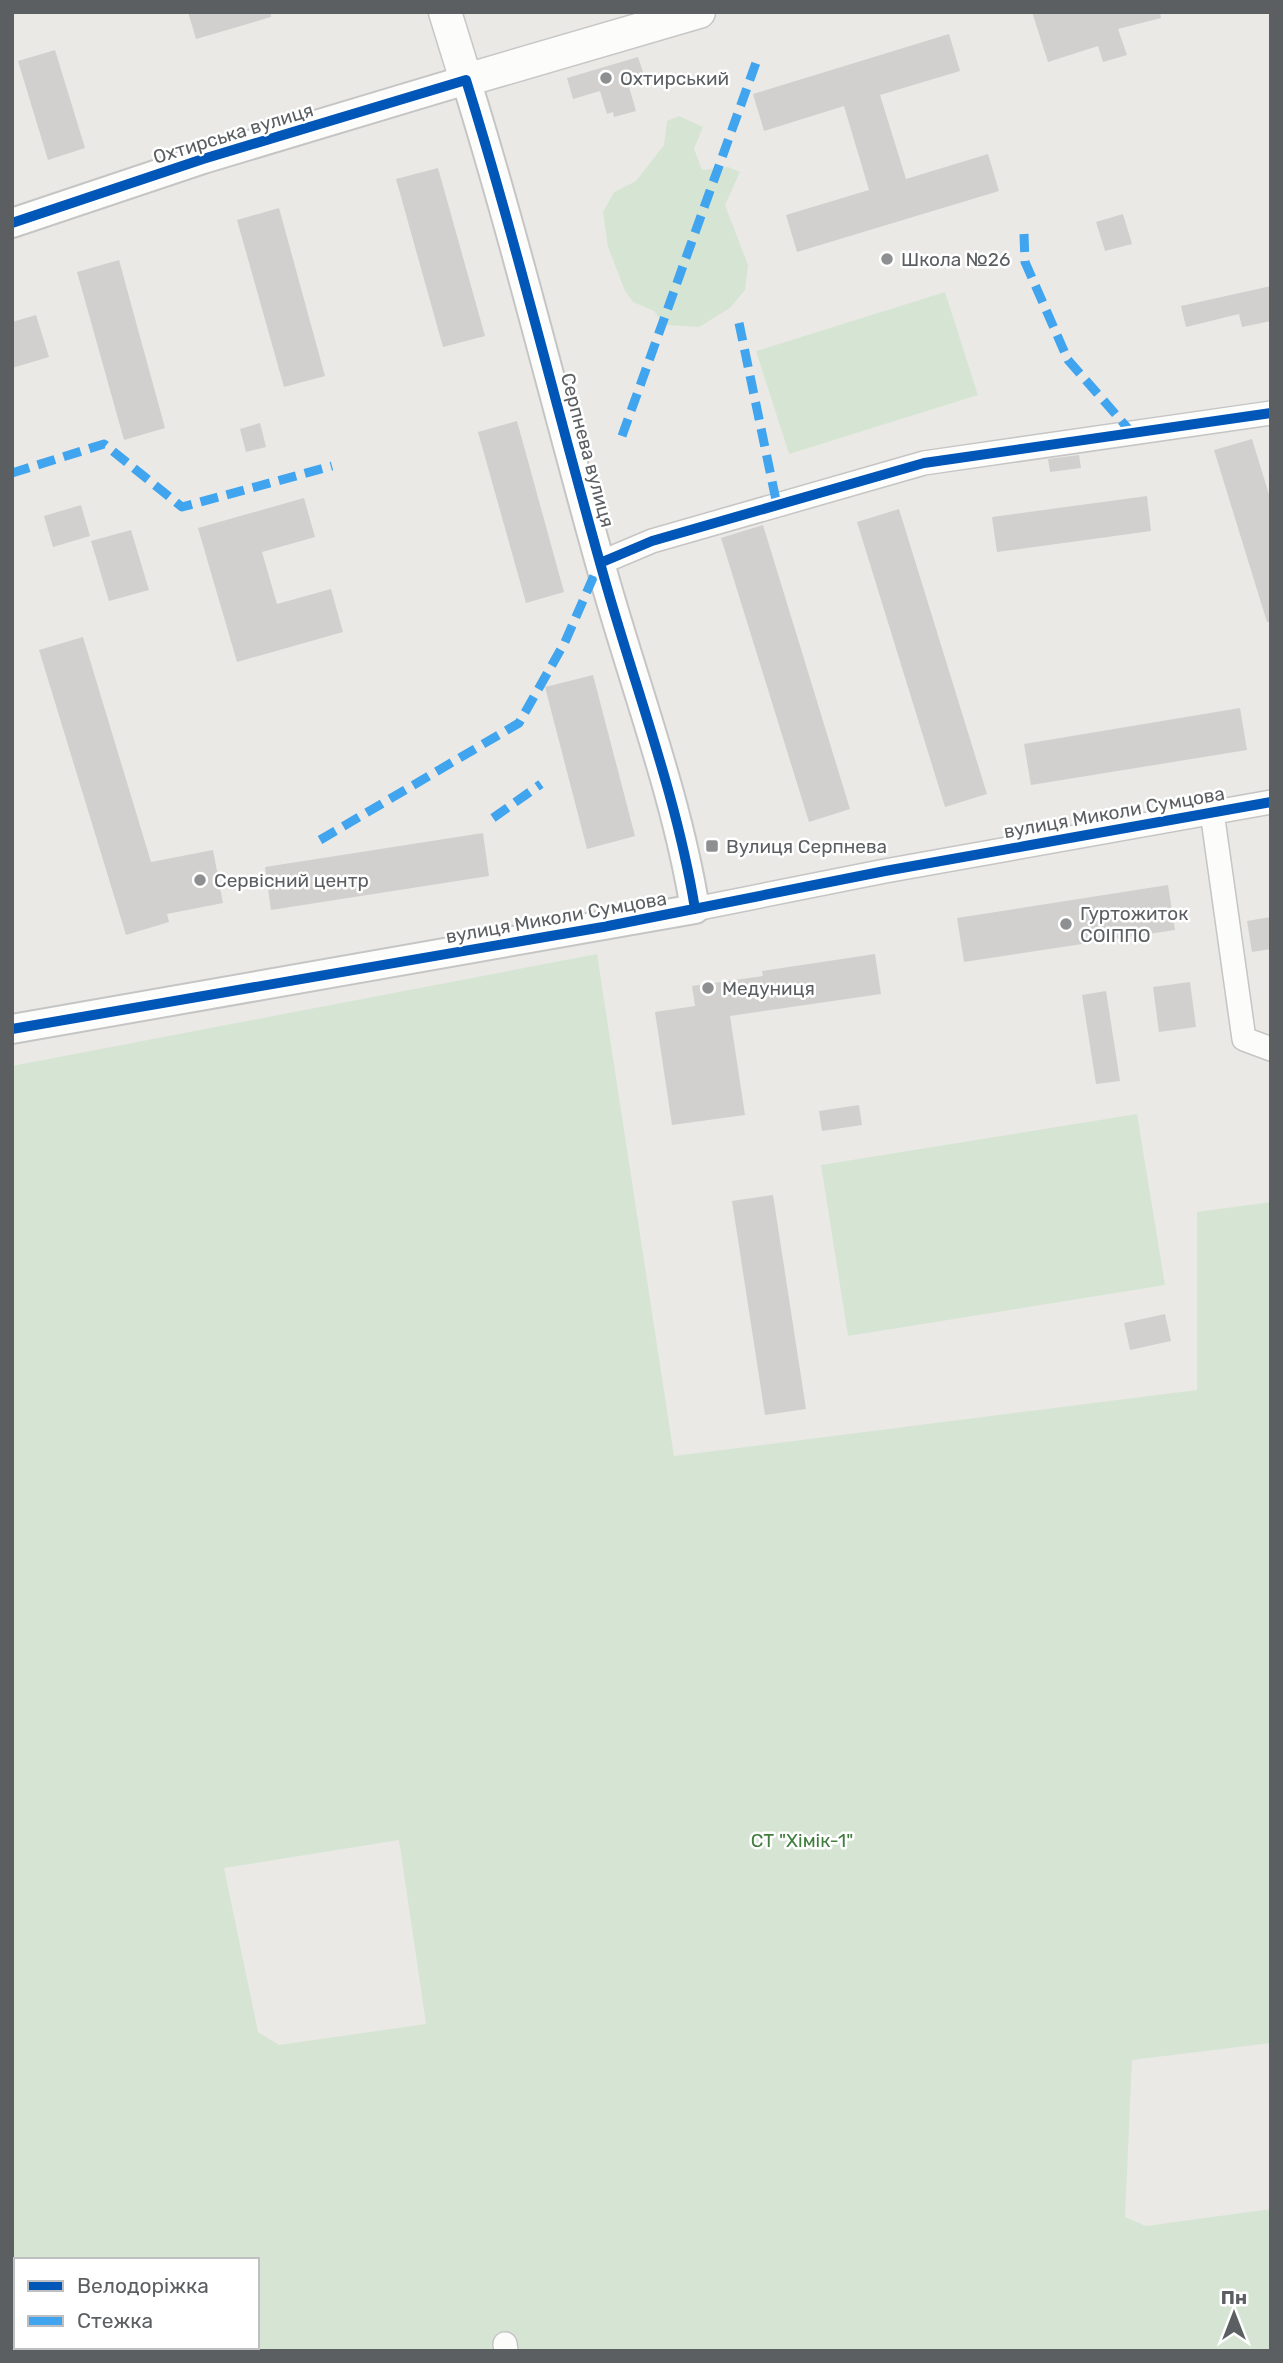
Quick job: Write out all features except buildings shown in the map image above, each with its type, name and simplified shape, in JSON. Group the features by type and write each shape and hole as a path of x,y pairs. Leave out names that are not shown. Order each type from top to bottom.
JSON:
{"main road":[{"name":"Серпнева вулиця","path":"445,12 466,80"},
{"name":"Охтирська вулиця","path":"466,80 699,12"}],"street":[{"name":"Охтирська вулиця","path":"12,223 202,159 466,80"},
{"name":"Серпнева вулиця","path":"466,80 548,367 600,563 685,850 695,909"},
{"path":"600,563 652,541 924,463 1271,413"},
{"name":"вулиця Миколи Сумцова","path":"12,1029 695,909 885,871 1271,802"},
{"path":"1212,812 1244,1038 1271,1049"}],"green space":[{"path":"679,116 703,127 694,149 702,170 728,167 740,172 725,205 748,265 745,290 730,308 699,327 664,325 654,311 633,302 625,291 608,247 603,212 614,192 636,181 664,145 667,121"},
{"path":"945,292 978,395 789,454 756,351"},
{"name":"СТ \"Хімік-1\"","path":"597,954 674,1456 1197,1390 1197,1212 1271,1202 1271,2043 1132,2060 1125,2217 1146,2226 1271,2209 1271,2351 12,2351 12,1066","holes":["399,1840 426,2024 279,2045 258,2032 224,1868"]},
{"path":"1137,1114 1165,1285 848,1336 821,1165"}],"marked path":[{"path":"622,436 757,60"},
{"path":"1024,234 1025,262 1068,360 1132,433"},
{"path":"739,323 777,505"},
{"path":"12,473 104,444 182,507 332,466"},
{"path":"320,840 519,723 565,642 599,564"},
{"path":"493,818 541,784"}],"cycle path":[{"path":"12,223 203,159 466,80 604,577 678,825 695,909"},
{"path":"600,563 652,541 924,463 1271,413"},
{"path":"12,1029 603,927 885,871 1271,802"}],"place":[{"name":"Охтирський","path":"606,78"},
{"name":"Школа №26","path":"887,259"},
{"name":"Вулиця Серпнева","path":"712,846"},
{"name":"Сервісний центр","path":"200,880"},
{"name":"Гуртожиток СОІППО","path":"1066,924"},
{"name":"Медуниця","path":"708,988"}]}
